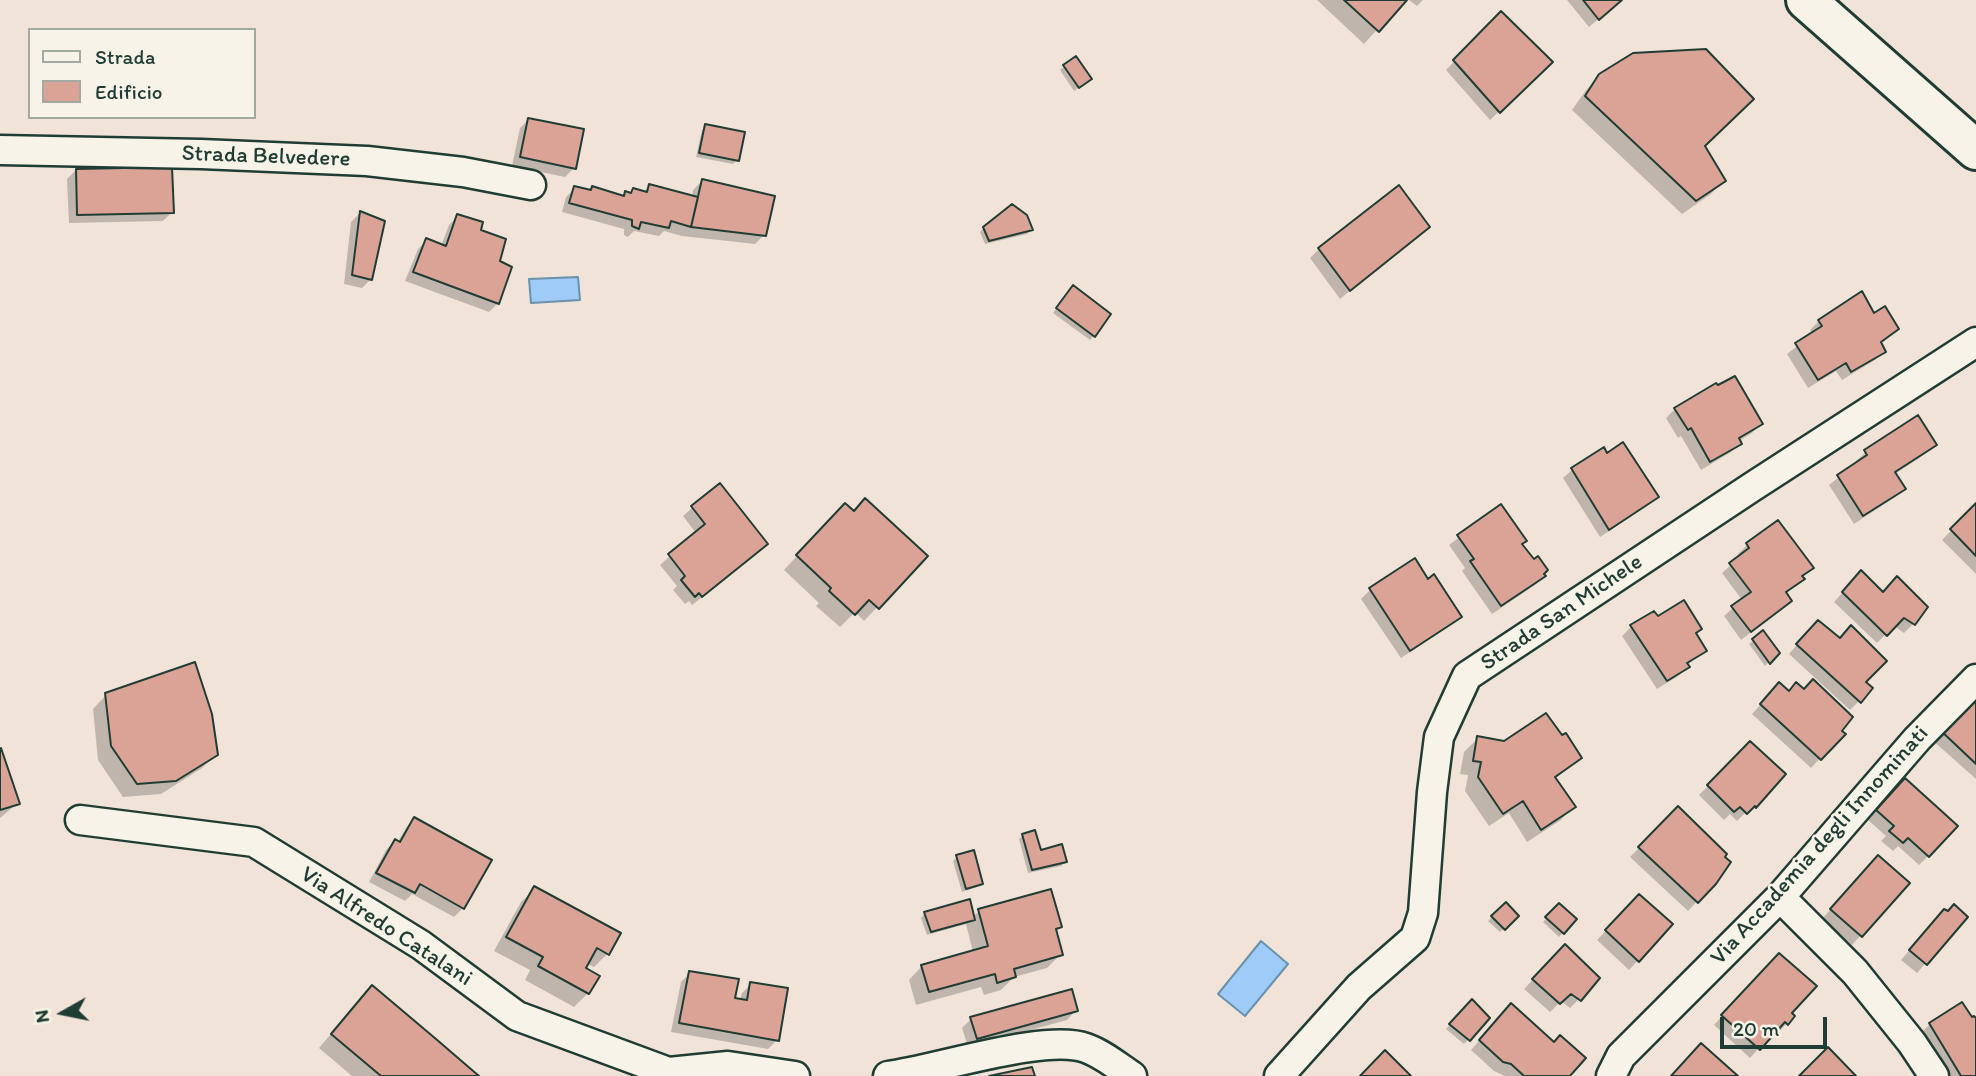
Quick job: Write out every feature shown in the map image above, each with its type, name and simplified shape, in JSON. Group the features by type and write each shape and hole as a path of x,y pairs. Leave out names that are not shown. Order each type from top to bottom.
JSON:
{"street":[{"path":"1805,0 1976,150"},
{"name":"Strada Belvedere","path":"0,150 201,153 367,161 463,172 531,186"},
{"name":"Strada San Michele","path":"1279,1076 1359,987 1415,938 1423,913 1427,882 1432,792 1439,737 1467,676 1976,342"},
{"name":"Via Accademia degli Innominati","path":"1611,1076 1621,1056 1780,897 1917,738 1976,679"},
{"name":"Via Alfredo Catalani","path":"80,820 254,842 422,945 517,1016 674,1074"},
{"path":"1780,897 1855,972 1934,1076"},
{"path":"888,1076 1042,1045 1084,1047 1132,1076"},
{"path":"674,1074 728,1066 795,1076"}],"water":[{"path":"578,277 580,300 531,303 529,279"},
{"path":"1261,941 1288,964 1245,1016 1218,994"}],"building":[{"path":"1344,0 1407,0 1379,32"},
{"path":"1583,0 1622,0 1599,20"},
{"path":"1501,11 1553,62 1500,113 1453,60"},
{"path":"1706,49 1754,99 1705,146 1726,181 1696,201 1585,96 1599,74 1633,53"},
{"path":"1076,56 1092,79 1079,88 1063,65"},
{"path":"528,118 584,129 576,169 520,157"},
{"path":"705,124 745,132 739,161 699,153"},
{"path":"172,167 174,213 77,215 76,169"},
{"path":"702,179 775,196 766,236 691,227"},
{"path":"649,184 698,197 691,227 671,221 669,228 641,222 639,229 632,226 632,220 569,203 574,186 591,190 592,186 624,196 625,191 631,193 633,188 647,192"},
{"path":"1399,185 1430,227 1350,291 1318,248"},
{"path":"1012,204 1027,215 1033,230 989,241 983,227"},
{"path":"360,211 385,221 372,280 352,275"},
{"path":"457,214 483,222 481,230 506,239 500,261 512,267 499,304 413,272 426,238 446,246"},
{"path":"1073,285 1111,314 1095,337 1056,308"},
{"path":"1862,291 1874,313 1885,306 1899,329 1881,342 1886,352 1851,372 1846,363 1818,380 1795,343 1822,326 1818,320"},
{"path":"1735,376 1763,424 1739,438 1742,444 1710,462 1691,428 1688,430 1674,408 1716,383 1718,385"},
{"path":"1918,415 1937,445 1895,472 1906,489 1863,516 1837,475 1867,455 1864,450"},
{"path":"1623,442 1659,497 1609,530 1571,468 1604,447 1607,453"},
{"path":"720,483 768,544 702,597 699,593 695,597 681,580 685,576 668,554 705,524 691,506"},
{"path":"865,498 928,556 879,609 869,600 855,615 796,555 845,503 854,511"},
{"path":"1976,503 1976,556 1950,529"},
{"path":"1501,504 1527,541 1522,544 1534,559 1538,556 1548,570 1544,574 1546,576 1501,606 1470,561 1474,559 1457,535"},
{"path":"1778,520 1814,568 1802,576 1805,579 1786,592 1792,601 1751,632 1731,606 1751,592 1729,563 1749,548 1746,543"},
{"path":"1415,558 1428,579 1434,574 1462,617 1410,651 1369,588"},
{"path":"1861,570 1883,592 1897,576 1928,607 1915,625 1904,618 1887,636 1842,592"},
{"path":"1684,600 1702,629 1696,633 1707,651 1687,663 1690,667 1667,681 1630,625 1654,611 1658,616"},
{"path":"1818,620 1840,638 1851,625 1887,661 1866,682 1873,688 1861,703 1796,644"},
{"path":"1763,630 1780,653 1770,664 1752,639"},
{"path":"195,662 212,714 218,755 176,781 137,784 111,746 105,693"},
{"path":"1813,679 1853,717 1842,731 1846,734 1821,760 1760,704 1779,682 1789,691 1796,682 1804,689"},
{"path":"1976,689 1976,764 1939,729"},
{"path":"1546,713 1562,735 1566,733 1582,758 1555,777 1576,807 1541,830 1523,801 1503,814 1478,777 1481,762 1473,761 1477,736 1504,741"},
{"path":"1750,741 1786,774 1756,808 1755,806 1747,814 1740,807 1734,812 1707,785"},
{"path":"0,749 20,804 0,810"},
{"path":"1905,778 1958,826 1929,857 1908,838 1903,843 1889,831 1894,826 1876,810"},
{"path":"1678,806 1727,854 1725,857 1731,862 1716,884 1698,903 1638,847"},
{"path":"414,817 492,860 464,909 420,884 415,893 376,873 395,839 400,842"},
{"path":"1035,830 1041,850 1062,844 1067,862 1032,870 1022,834"},
{"path":"974,850 983,884 966,889 956,855"},
{"path":"1878,855 1910,883 1862,937 1830,909"},
{"path":"534,886 621,933 609,955 597,948 586,968 600,976 589,994 538,966 543,957 506,937"},
{"path":"1051,889 1062,927 1056,929 1063,955 1014,969 1016,977 997,983 995,974 929,992 921,965 988,946 978,909"},
{"path":"1639,894 1673,924 1639,962 1605,930"},
{"path":"970,899 975,920 931,932 924,912"},
{"path":"1506,902 1519,916 1505,930 1491,916"},
{"path":"1559,903 1577,919 1564,934 1545,917"},
{"path":"1954,904 1968,917 1927,965 1909,950 1944,909 1948,911"},
{"path":"1565,944 1600,978 1581,1001 1571,994 1560,1004 1532,979"},
{"path":"1779,953 1817,986 1792,1013 1795,1016 1788,1025 1785,1022 1760,1050 1721,1015"},
{"path":"689,971 739,979 735,998 747,1000 750,982 788,988 779,1041 679,1023"},
{"path":"372,985 479,1076 381,1076 331,1034"},
{"path":"1072,989 1078,1011 977,1039 970,1017"},
{"path":"1472,999 1490,1018 1470,1041 1449,1024"},
{"path":"1962,1002 1972,1017 1976,1018 1976,1076 1961,1076 1929,1023"},
{"path":"1511,1003 1554,1042 1560,1035 1586,1058 1570,1076 1524,1076 1511,1064 1503,1062 1479,1040"},
{"path":"1701,1043 1738,1076 1671,1076"},
{"path":"1828,1047 1856,1076 1799,1076"},
{"path":"1385,1050 1411,1076 1360,1076"},
{"path":"1032,1067 1035,1076 989,1076"}]}
